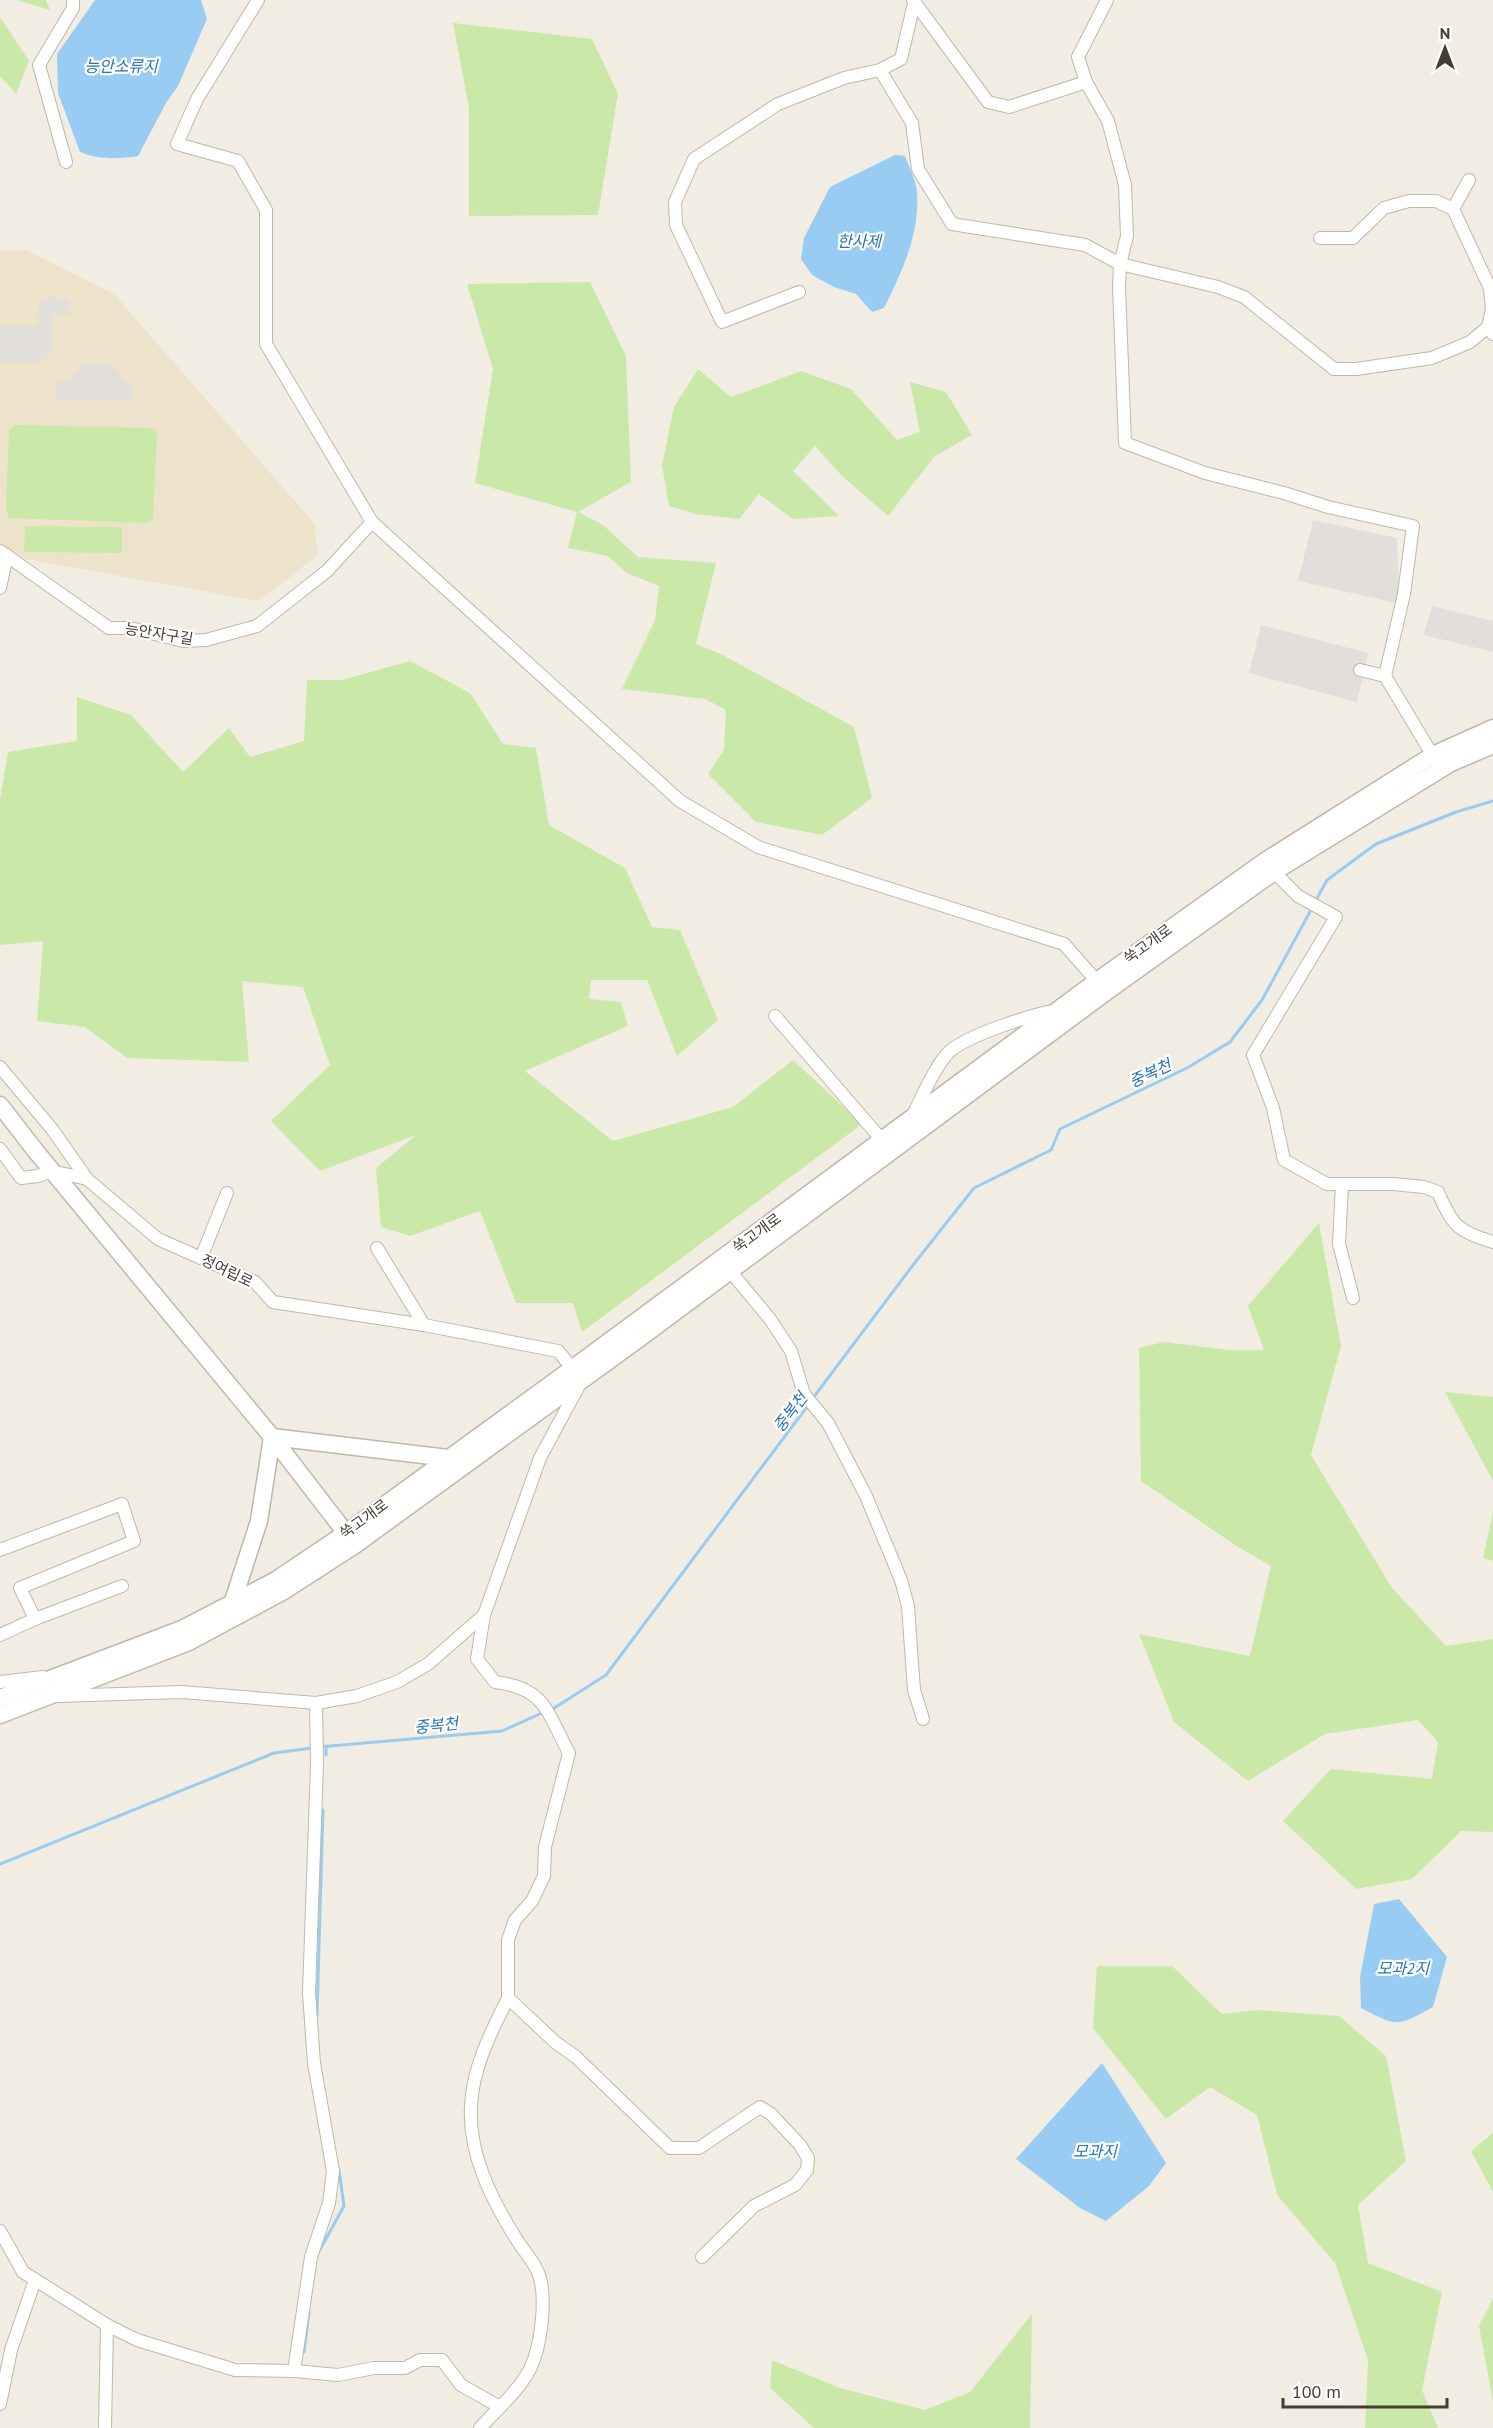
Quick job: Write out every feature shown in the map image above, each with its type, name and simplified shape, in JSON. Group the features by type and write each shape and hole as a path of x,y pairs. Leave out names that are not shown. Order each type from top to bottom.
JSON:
{"street":[{"path":"66,162 39,65 73,8 73,0"},
{"path":"258,0 197,99 177,144 238,161 266,210 266,344 372,522 680,801 758,848 1064,944 1101,987"},
{"path":"1107,0 1078,57 1086,82 1108,121 1125,185 1127,236 1120,264 1119,287 1125,443 1205,473 1328,507 1413,526 1404,594 1385,676 1437,763"},
{"path":"913,2 988,102 1009,107 1086,82"},
{"path":"799,292 722,322 676,225 675,202 694,159 778,104 844,78 880,70 902,59 913,2"},
{"path":"880,70 912,123 918,169 952,224 1085,245 1120,264 1218,287 1244,297 1335,369 1356,369 1432,358 1490,331 1492,309 1490,288 1453,209 1436,201 1409,201 1384,208 1353,238 1320,238"},
{"path":"1453,209 1469,180"},
{"name":"능안자구길","path":"4,553 63,598 109,628 130,628 183,641 206,640 257,626 276,613 327,571 372,522"},
{"path":"0,588 4,553"},
{"path":"1360,670 1385,676"},
{"name":"쑥고개로","path":"0,1714 189,1642 284,1591 351,1539 578,1374 912,1117 1058,1010 1101,987 1493,728"},
{"name":"쑥고개로","path":"0,1698 182,1629 351,1539 448,1458 578,1374 730,1271 1265,861 1437,763 1452,763 1493,745"},
{"path":"1274,872 1299,896 1336,917 1253,1055 1273,1108 1284,1160 1327,1184 1393,1184 1425,1187 1438,1192 1448,1216 1467,1234 1493,1242"},
{"path":"912,1117 930,1081 950,1051 984,1033 1038,1014 1058,1010"},
{"path":"775,1016 882,1140"},
{"name":"정여립로","path":"0,1067 52,1129 87,1179 158,1239 255,1282 273,1302 424,1325 558,1351 578,1374"},
{"path":"0,1105 272,1437 351,1539"},
{"path":"0,1149 21,1178 52,1171 87,1179"},
{"path":"1342,1185 1339,1244 1353,1298"},
{"path":"201,1258 227,1193"},
{"path":"377,1248 424,1325"},
{"path":"730,1271 770,1319 791,1351 804,1394 828,1423 866,1496 901,1580 908,1606 914,1690 923,1719"},
{"path":"480,2428 516,2390 531,2368 540,2337 542,2297 539,2275 484,2181 471,2108 479,2064 492,2029 508,1998 508,1940 515,1920 532,1901 544,1876 545,1846 569,1753 554,1722 538,1697 516,1684 495,1682 477,1659 483,1615 540,1458 578,1374"},
{"path":"272,1437 448,1458"},
{"path":"232,1604 259,1521 272,1437"},
{"path":"0,1550 122,1504 134,1541 20,1588 35,1619"},
{"path":"0,1635 35,1619 122,1586"},
{"path":"50,1696 182,1692 316,1703 357,1696 397,1682 429,1664 483,1615"},
{"path":"0,1682 62,1674"},
{"path":"294,2371 311,2257 329,2204 333,2170 314,2063 310,2005 317,1758 316,1703"},
{"path":"508,1998 585,2065 670,2148 699,2148 760,2107 771,2114 800,2145 808,2158 807,2170 795,2185 754,2206 702,2257"},
{"path":"0,2231 23,2272 107,2325 137,2340 235,2370 294,2371 338,2375 374,2368 405,2368 420,2360 442,2360 461,2385 500,2407"},
{"path":"0,2404 11,2350 35,2280"},
{"path":"105,2428 107,2325"}],"shaded area":[{"path":"26,250 114,294 314,523 318,555 259,601 31,560 7,555 0,550 0,251"},
{"path":"54,296 69,300 69,314 52,314 52,351 40,363 0,362 0,326 35,326 39,321 38,303"},
{"path":"83,364 111,364 130,385 133,400 56,400 56,384 70,379"},
{"path":"1313,520 1397,538 1399,588 1396,603 1298,581"},
{"path":"1432,606 1493,621 1493,652 1424,635"},
{"path":"1261,625 1368,653 1357,702 1249,673"}],"green space":[{"path":"17,0 46,0 50,10"},
{"path":"0,17 29,61 16,94 0,76"},
{"path":"453,23 592,39 618,94 598,215 469,216 469,108"},
{"path":"590,282 626,356 631,482 578,512 603,525 638,557 716,563 696,644 721,654 854,727 872,798 822,835 756,822 708,774 724,750 726,710 705,699 622,689 655,620 659,586 627,573 608,556 568,548 577,512 475,483 493,369 467,284"},
{"path":"698,369 731,397 801,371 851,389 897,440 920,432 910,382 946,392 972,435 935,456 888,516 841,475 815,446 793,471 839,516 793,519 759,494 739,519 696,514 669,506 662,465 674,407"},
{"path":"15,425 151,428 157,434 153,520 147,523 9,518 6,508 9,430"},
{"path":"25,526 122,527 122,553 24,552"},
{"path":"410,661 470,693 503,744 536,748 549,825 625,868 652,927 680,930 718,1020 677,1056 647,980 591,980 589,999 621,1002 628,1026 525,1071 613,1141 733,1107 793,1060 862,1124 582,1332 573,1303 516,1303 480,1211 410,1236 381,1227 376,1168 416,1135 320,1171 271,1121 330,1065 303,987 242,981 249,1062 127,1058 85,1027 37,1021 43,941 0,945 0,800 8,752 77,741 77,697 131,715 183,772 229,728 250,757 304,741 307,680 342,680"},
{"path":"1319,1223 1341,1346 1311,1455 1392,1588 1446,1646 1493,1639 1493,1832 1461,1831 1412,1879 1356,1889 1283,1821 1331,1769 1432,1779 1438,1742 1418,1720 1325,1734 1248,1781 1174,1722 1139,1634 1250,1656 1271,1566 1238,1547 1141,1481 1139,1348 1164,1342 1228,1350 1264,1350 1248,1306"},
{"path":"1445,1392 1493,1397 1493,1481"},
{"path":"1493,1512 1493,1561 1483,1558"},
{"path":"1097,1966 1172,1966 1222,2014 1257,2010 1339,2016 1386,2056 1406,2161 1358,2205 1368,2263 1442,2292 1422,2390 1438,2428 1365,2428 1368,2360 1335,2263 1277,2195 1257,2115 1210,2087 1166,2119 1093,2028"},
{"path":"1493,2133 1493,2192 1471,2151"},
{"path":"1493,2299 1493,2402 1479,2326"},
{"path":"1032,2314 1030,2428 814,2428 770,2388 772,2360 840,2388 925,2410 970,2392"}],"water":[{"name":"능안소류지","path":"95,0 201,0 207,19 178,86 166,103 138,156 109,158 80,152 58,93 57,54"},
{"name":"한사제","path":"895,155 905,156 915,183 916,223 903,267 891,294 884,308 872,312 856,294 834,287 812,275 801,259 804,238 830,187"},
{"name":"모과2지","path":"1399,1899 1447,1957 1433,2007 1412,2018 1397,2022 1383,2019 1361,2008 1360,1977 1374,1904"},
{"name":"모과지","path":"1102,2063 1166,2163 1149,2186 1106,2221 1080,2208 1016,2159"}],"waterway":[{"name":"중복천","path":"1315,902 1327,880 1376,844 1456,812 1493,801"},
{"name":"중복천","path":"813,1398 974,1188 1051,1150 1060,1129 1187,1068 1230,1042 1262,1000 1312,908"},
{"name":"중복천","path":"551,1710 606,1675 809,1404"},
{"name":"중복천","path":"319,1747 502,1731 544,1712"},
{"path":"326,1746 326,1755"},
{"name":"중복천","path":"0,1864 274,1753 312,1748"},
{"path":"317,2016 323,1810"},
{"path":"317,2255 344,2206 339,2170"},
{"path":"304,2352 309,2312"}]}
